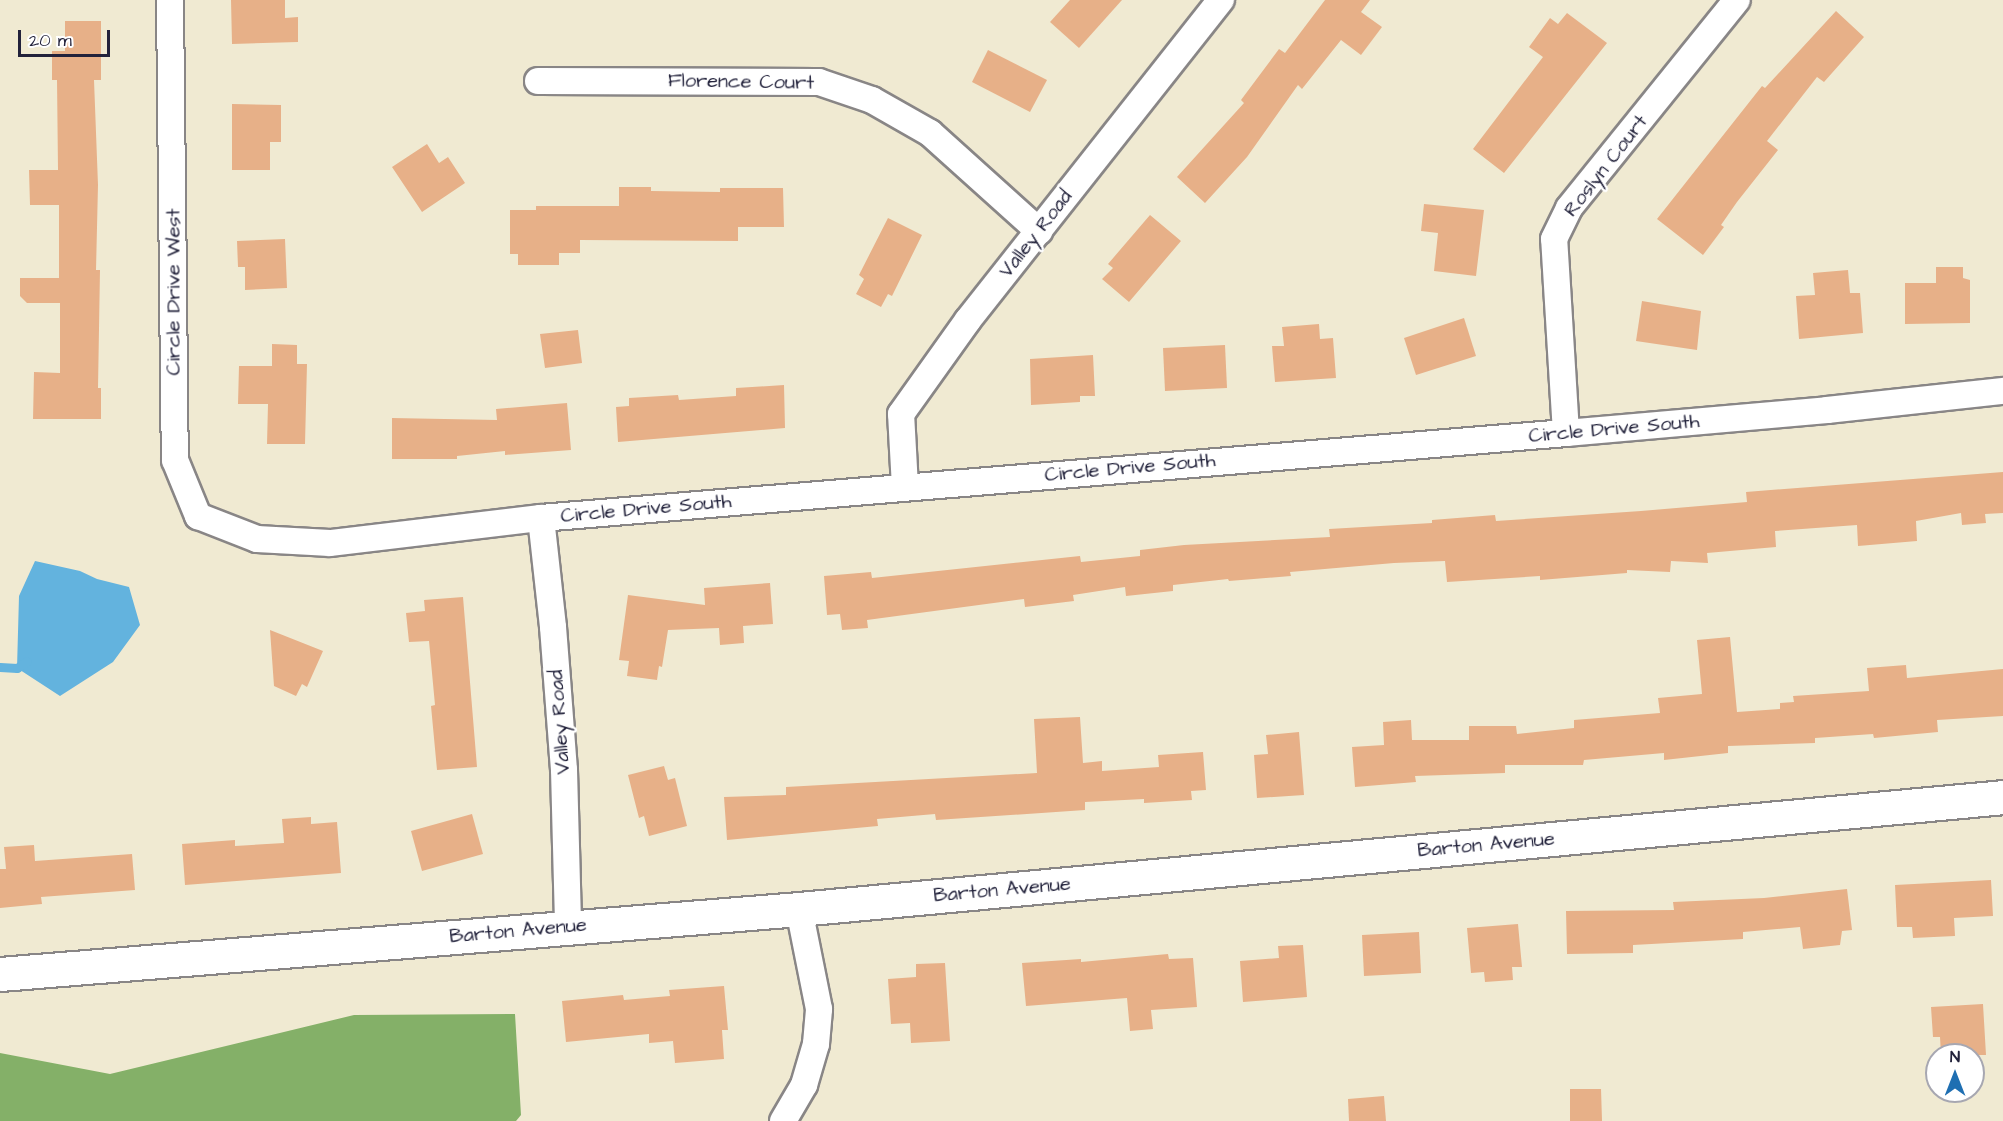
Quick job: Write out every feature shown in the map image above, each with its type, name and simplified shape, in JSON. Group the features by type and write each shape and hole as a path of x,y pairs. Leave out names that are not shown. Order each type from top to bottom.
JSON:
{"street":[{"name":"Circle Drive West","path":"170,0 175,460 198,516 257,539"},
{"name":"Valley Road","path":"905,486 901,414 968,320 1221,0"},
{"name":"Roslyn Court","path":"1566,433 1554,238 1569,208 1737,0"},
{"name":"Florence Court","path":"538,81 819,82 872,100 930,133 1039,231"},
{"name":"Circle Drive South","path":"257,539 330,543 541,518 905,486 1566,433 1827,410 2003,391"},
{"name":"Valley Road","path":"541,518 553,627 564,770 568,926"},
{"name":"Barton Avenue","path":"0,974 799,909 2003,796"},
{"path":"783,1121 804,1084 816,1044 819,1009 799,909"}],"green space":[{"path":"515,1014 521,1115 516,1121 0,1121 0,1053 110,1074 354,1015"}],"water":[{"path":"35,561 80,571 97,579 129,587 140,625 113,662 60,696 17,668 19,596"}],"building":[{"path":"231,0 285,0 285,18 298,17 298,42 232,44"},
{"path":"1070,0 1122,0 1079,48 1050,22"},
{"path":"1325,0 1370,0 1361,12 1382,27 1361,55 1341,40 1302,89 1298,85 1247,157 1205,203 1177,177 1244,103 1241,100 1279,49 1285,53"},
{"path":"1836,11 1864,37 1824,82 1817,77 1767,141 1778,150 1737,202 1721,225 1724,227 1703,255 1657,219 1762,86 1765,88"},
{"path":"1567,13 1607,43 1504,173 1473,149 1543,57 1529,47 1550,18 1558,24"},
{"path":"65,21 101,21 101,80 94,80 98,185 96,270 100,270 98,388 101,388 101,419 33,419 34,372 60,373 60,303 27,303 20,296 20,278 59,278 59,205 30,205 29,170 58,170 57,80 52,80 52,51 65,51"},
{"path":"988,50 1047,80 1030,112 972,82"},
{"path":"232,104 281,105 281,142 270,142 270,170 232,170"},
{"path":"427,144 439,163 448,157 465,183 422,212 392,167"},
{"path":"619,187 651,187 651,191 720,192 720,188 783,188 784,227 738,227 738,241 580,240 580,253 559,253 559,265 518,265 518,254 510,254 510,210 536,210 536,206 619,206"},
{"path":"1424,204 1484,210 1476,276 1434,271 1438,233 1421,231"},
{"path":"1150,215 1181,241 1129,302 1102,279 1113,268 1108,264"},
{"path":"888,218 922,235 892,296 888,294 881,307 856,294 864,279 859,275"},
{"path":"285,239 287,288 245,290 245,267 238,267 237,241"},
{"path":"1936,267 1963,267 1963,278 1970,280 1970,323 1905,324 1905,283 1936,283"},
{"path":"1848,270 1850,293 1860,293 1863,333 1799,339 1796,296 1815,295 1813,273"},
{"path":"1642,301 1701,311 1697,350 1636,341"},
{"path":"1464,318 1476,356 1416,375 1404,338"},
{"path":"1319,324 1320,339 1333,338 1336,378 1275,382 1272,346 1284,346 1282,327"},
{"path":"578,330 582,363 545,368 540,334"},
{"path":"272,344 297,345 297,364 307,364 305,444 267,444 268,404 238,404 239,366 272,366"},
{"path":"1225,345 1227,388 1165,391 1163,348"},
{"path":"1093,355 1095,396 1080,396 1080,402 1031,405 1030,359"},
{"path":"784,385 785,428 618,442 616,407 629,406 629,398 678,395 679,400 736,396 736,388"},
{"path":"567,403 571,450 505,455 505,451 457,456 457,459 392,459 392,418 497,420 496,409"},
{"path":"2003,472 2003,513 1985,514 1986,523 1962,525 1961,513 1916,521 1917,541 1858,546 1857,525 1775,531 1776,547 1707,553 1708,563 1671,561 1670,572 1627,570 1627,573 1540,580 1540,576 1447,582 1445,561 1394,563 1290,572 1291,576 1173,585 1173,591 1126,596 1125,587 1073,595 1074,601 1025,607 1024,599 867,620 868,628 842,630 840,614 827,615 824,576 871,572 872,578 1080,556 1081,562 1140,556 1140,550 1184,545 1330,537 1329,529 1432,523 1432,520 1495,515 1496,521 1641,511 1747,502 1746,492"},
{"path":"770,583 773,624 743,626 744,643 720,645 719,628 668,630 662,667 659,666 657,680 627,676 629,661 619,660 628,595 705,605 704,588"},
{"path":"463,597 477,767 437,770 431,706 435,705 429,641 409,642 406,613 425,611 424,600"},
{"path":"270,630 323,651 307,687 302,684 296,696 274,686"},
{"path":"1730,637 1737,712 1780,709 1780,703 1794,702 1793,696 1869,691 1867,668 1906,665 1907,678 2003,669 2003,716 1937,720 1938,732 1874,738 1873,734 1815,738 1815,743 1728,746 1728,753 1664,760 1664,753 1584,760 1583,765 1505,765 1505,773 1415,776 1416,782 1355,787 1352,747 1384,745 1383,722 1411,720 1412,740 1469,740 1469,726 1516,726 1517,734 1574,728 1574,720 1660,713 1658,698 1702,694 1697,640"},
{"path":"1080,717 1083,763 1102,761 1102,771 1159,767 1158,755 1203,752 1206,790 1191,791 1192,800 1144,803 1144,799 1085,802 1085,810 936,820 935,814 877,819 878,826 727,840 724,797 786,795 786,787 1037,773 1034,719"},
{"path":"1299,732 1304,795 1257,798 1254,755 1268,754 1266,735"},
{"path":"664,766 668,780 675,778 687,826 649,836 644,816 639,818 628,775"},
{"path":"472,814 483,854 422,871 411,831"},
{"path":"311,817 311,824 337,822 341,873 185,885 182,844 235,840 235,846 284,843 282,819"},
{"path":"34,845 35,861 132,854 135,890 41,897 42,904 0,908 0,869 6,869 4,847"},
{"path":"1991,880 1993,916 1954,918 1955,936 1913,938 1912,927 1897,927 1895,885"},
{"path":"1847,889 1852,930 1842,931 1840,945 1803,949 1800,927 1743,932 1743,939 1633,945 1633,953 1567,954 1566,911 1674,910 1673,902 1764,898"},
{"path":"1518,924 1522,967 1512,967 1513,980 1485,982 1484,972 1471,973 1467,928"},
{"path":"1419,932 1421,973 1364,976 1362,935"},
{"path":"1303,945 1307,997 1243,1002 1240,961 1279,958 1278,946"},
{"path":"1168,954 1169,959 1193,958 1197,1007 1151,1010 1153,1029 1130,1031 1127,998 1026,1006 1022,963 1081,959 1081,962"},
{"path":"945,963 950,1041 911,1043 910,1023 891,1024 888,979 916,977 916,964"},
{"path":"724,986 728,1030 722,1030 724,1059 675,1063 673,1041 649,1043 649,1034 566,1042 562,1001 623,995 624,1000 670,996 669,990"},
{"path":"1983,1004 1986,1055 1985,1043 1940,1043 1940,1037 1933,1037 1931,1007"},
{"path":"1570,1089 1601,1089 1602,1121 1570,1121"},
{"path":"1384,1096 1386,1121 1349,1121 1348,1099"}],"waterway":[{"path":"0,667 17,668 27,661"}]}
